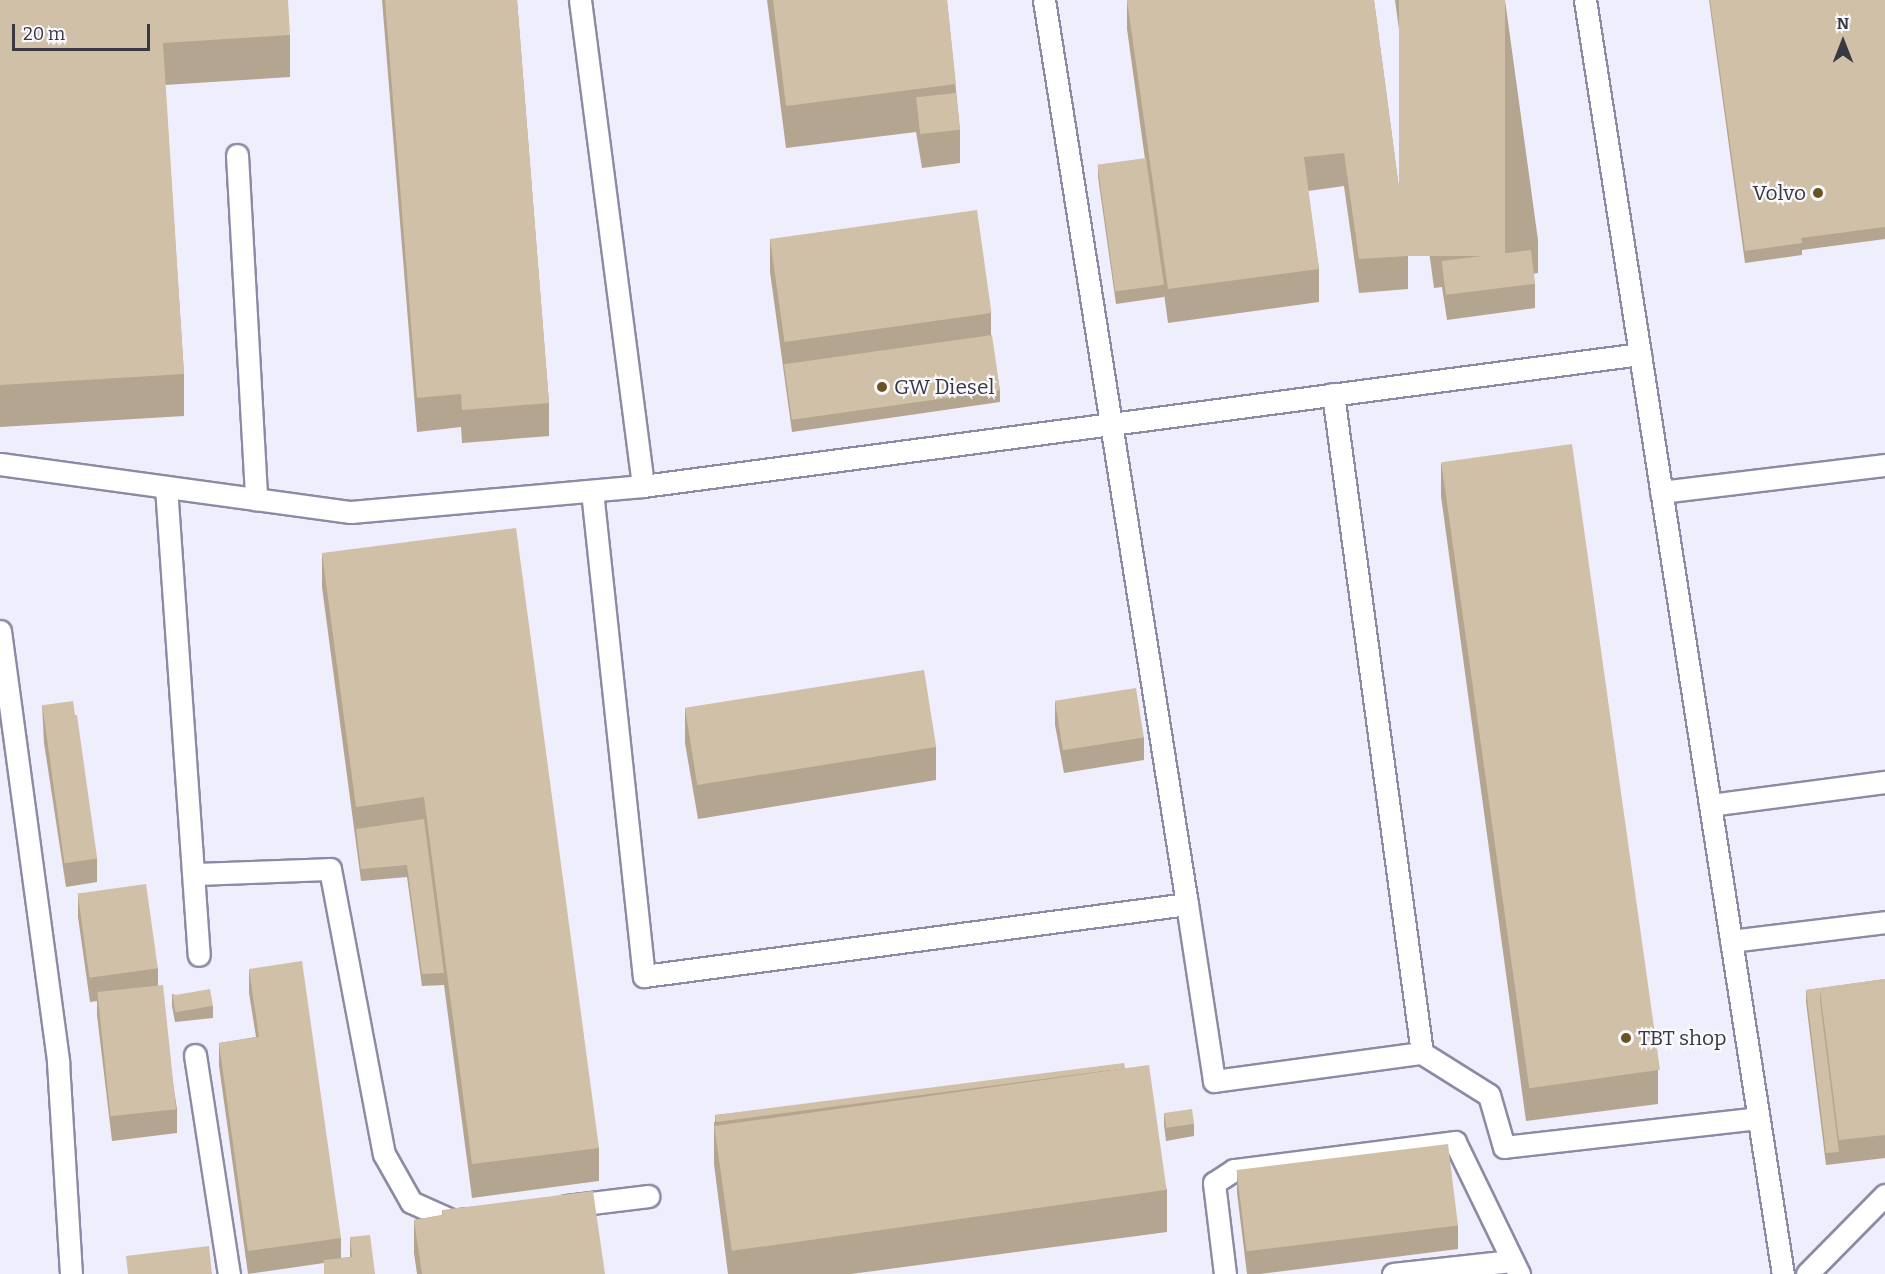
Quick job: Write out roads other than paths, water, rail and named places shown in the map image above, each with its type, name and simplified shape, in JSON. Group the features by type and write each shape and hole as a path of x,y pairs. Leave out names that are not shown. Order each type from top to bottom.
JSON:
{"lane":[{"path":"580,0 643,486"},
{"path":"1044,0 1214,1081 1422,1053 1489,1095 1504,1148 1758,1118"},
{"path":"1585,0 1783,1274"},
{"path":"237,155 256,499"},
{"path":"0,464 351,512 643,486 1640,354"},
{"path":"1333,394 1422,1053"},
{"path":"1661,492 1885,465"},
{"path":"166,487 199,955"},
{"path":"592,491 644,976 1187,904"},
{"path":"0,631 57,1062 71,1274"},
{"path":"1710,805 1885,782"},
{"path":"194,874 330,869 384,1154 411,1202 453,1221 487,1217"},
{"path":"1731,941 1885,922"},
{"path":"195,1055 230,1274"},
{"path":"1225,1274 1214,1183 1234,1170 1455,1142 1515,1268 1393,1274"},
{"path":"1807,1274 1885,1195"},
{"path":"544,1209 648,1196"}],"place":[{"name":"Volvo","path":"1818,193"},
{"name":"GW Diesel","path":"882,387"},
{"name":"TBT shop","path":"1626,1038"}]}
